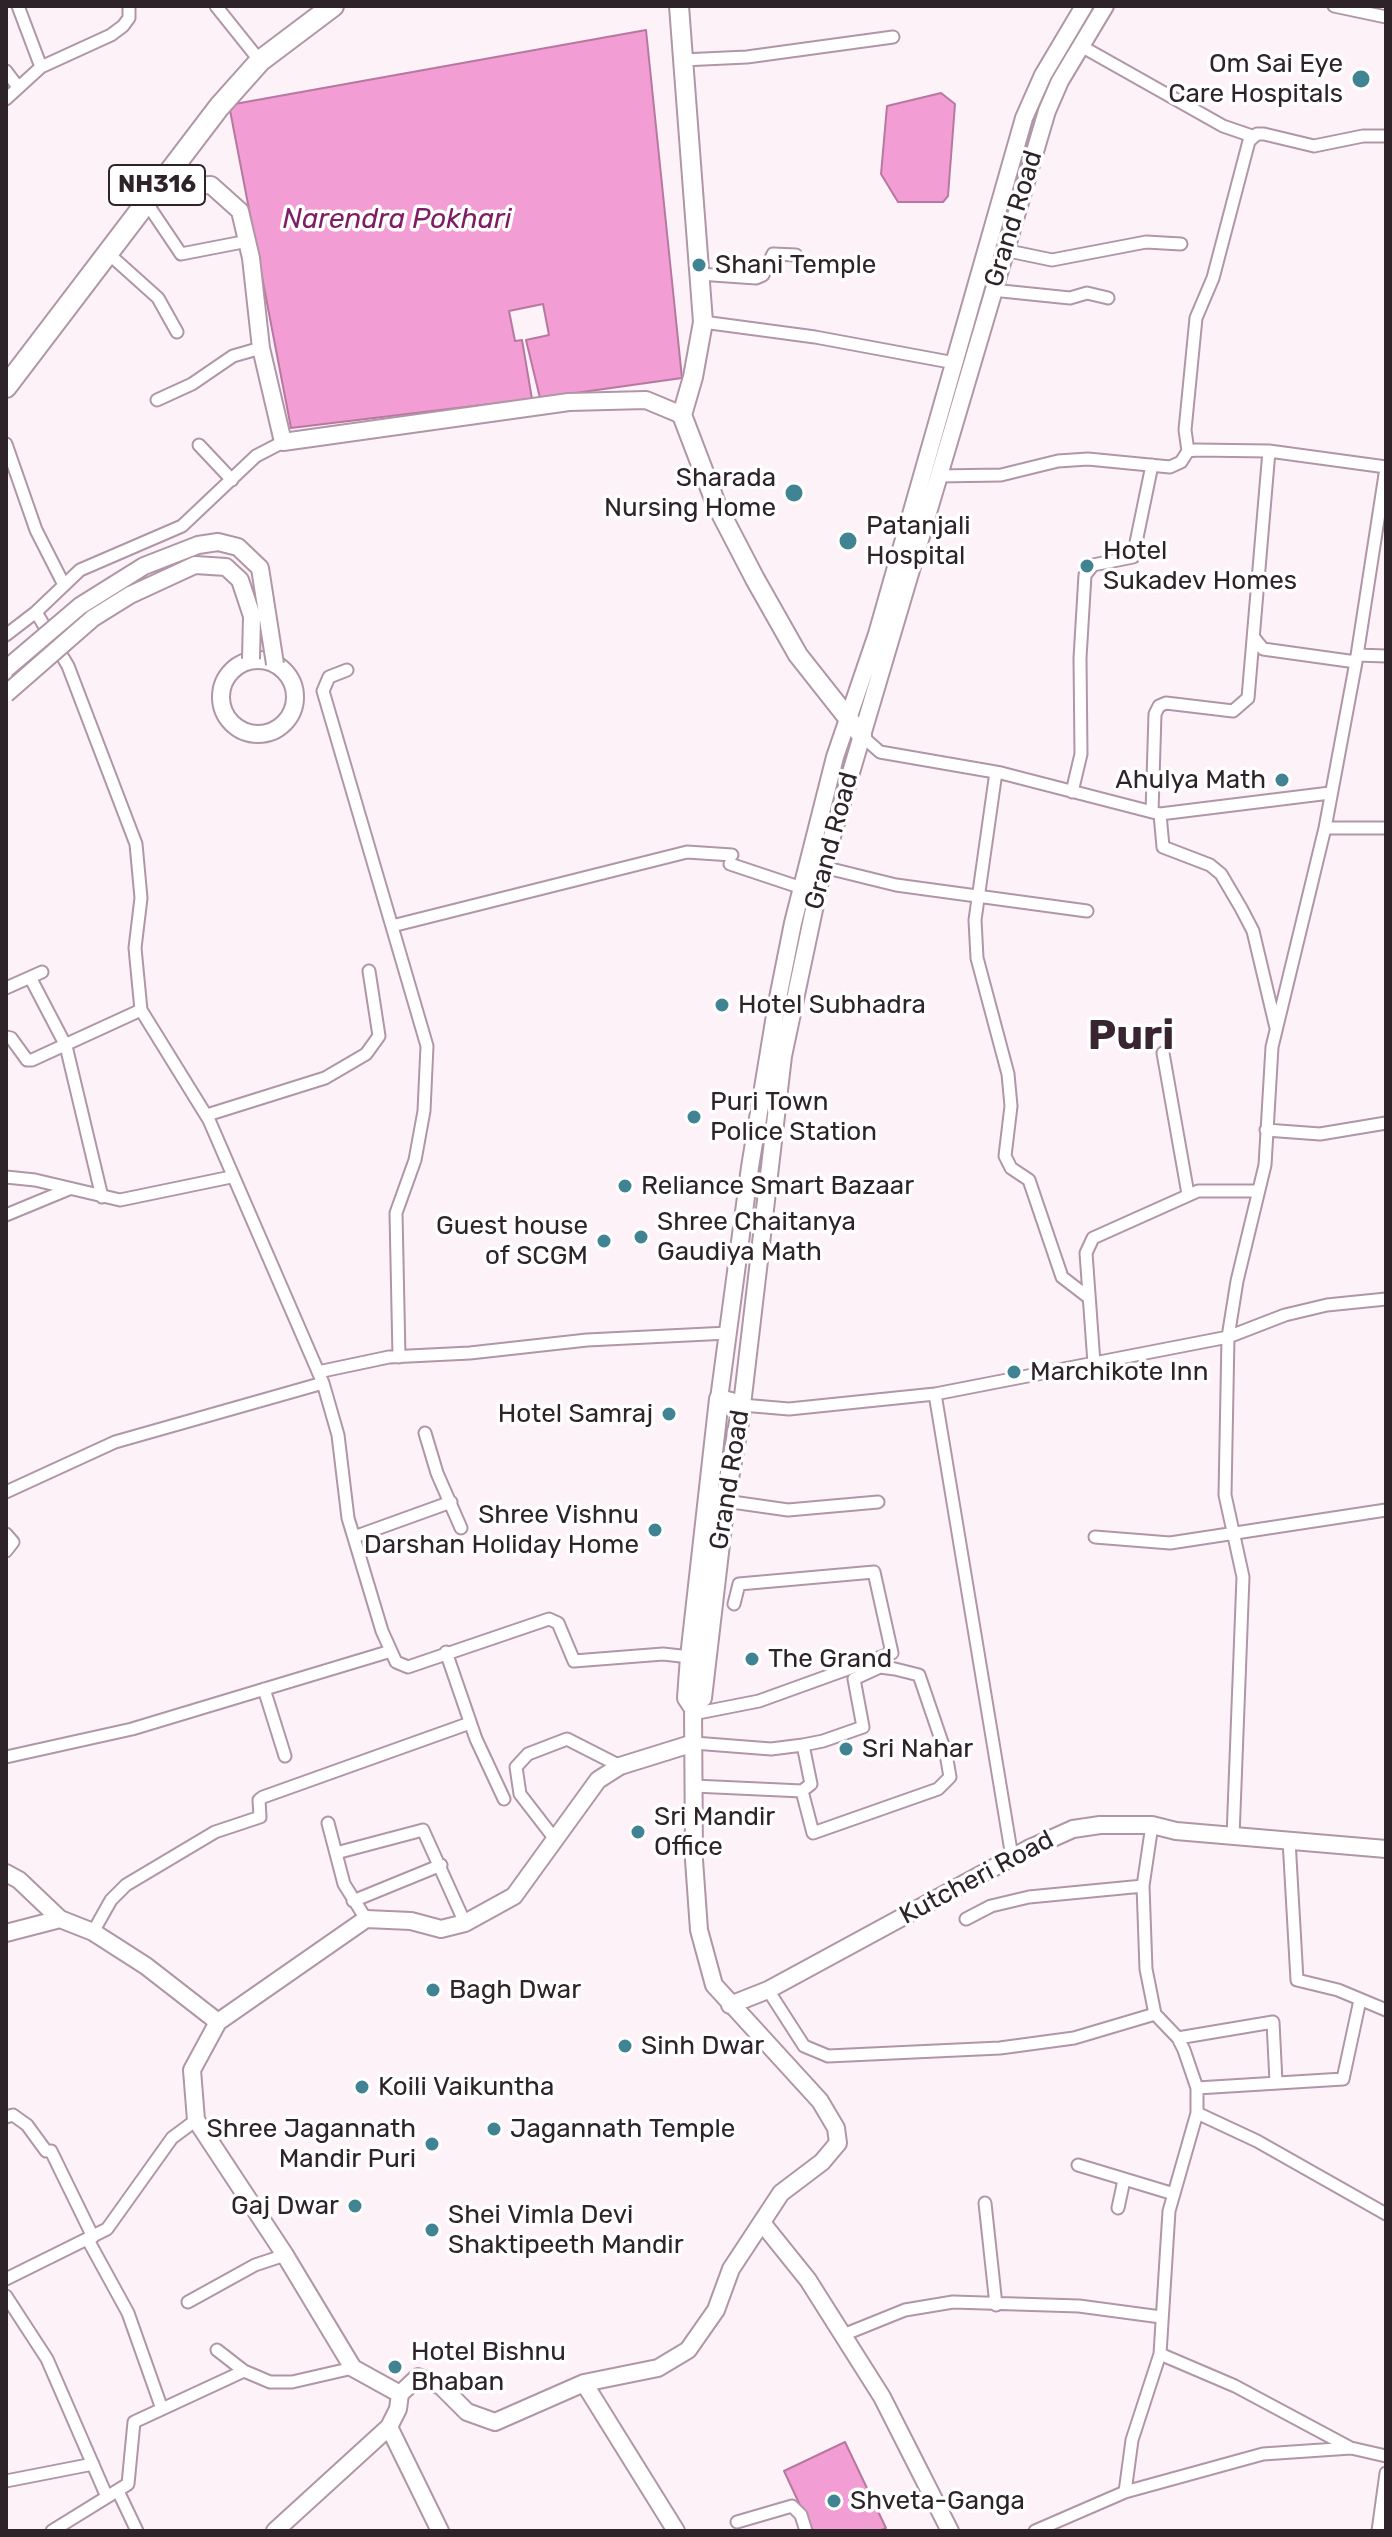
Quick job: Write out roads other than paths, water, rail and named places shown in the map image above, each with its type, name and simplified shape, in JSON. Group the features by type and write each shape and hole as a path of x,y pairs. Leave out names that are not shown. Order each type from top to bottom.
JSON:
{"highway":[{"name":"NH316","path":"6,387 110,255 151,195 260,61 333,6"}],"main road":[{"path":"679,6 703,322 682,415 711,492 755,579 798,655 862,736"},
{"name":"Grand Road","path":"763,2224 781,2193 822,2162 838,2143 836,2128 820,2101 714,1985 699,1930 693,1711 687,1698 719,1399 750,1167 777,1003 802,888 848,716 877,634 1024,118 1043,75 1084,6"},
{"name":"Grand Road","path":"693,1711 702,1698 725,1501 742,1405 783,1056 823,867 1047,111 1105,6"},
{"path":"151,195 211,185 240,211 248,241 261,348 283,442 569,402 646,400 682,415"},
{"path":"6,669 80,606 144,566 198,545 218,542 238,547 260,568 275,664"},
{"path":"6,694 93,618 130,595 195,565 226,567 247,591 252,616 251,659"},
{"path":"251,659 275,664 291,677 296,694 294,706 281,726 255,735 235,729 224,717 220,704 224,683 234,668 251,659"},
{"path":"719,1399 742,1405"},
{"path":"400,2394 353,2368 285,2255 196,2120 192,2070 218,2022 366,1919 411,1921 441,1929 465,1923 514,1896 598,1780 620,1766 694,1743"},
{"name":"Kutcheri Road","path":"730,2005 768,1990 1012,1857 1073,1829 1100,1825 1152,1825 1233,1837 1386,1849"},
{"path":"6,1873 19,1880 60,1919 93,1932 146,1966 218,2022"},
{"path":"6,1933 60,1919"},
{"path":"275,2531 389,2427 398,2409 400,2394 418,2377 441,2386 467,2412 495,2422 584,2383 658,2368 688,2350 716,2310 731,2269 763,2224 808,2280 882,2397 950,2531"},
{"path":"584,2383 676,2531"},
{"path":"389,2427 440,2531"}],"street":[{"path":"18,6 41,67"},
{"path":"6,99 41,67 111,35 129,18 129,6"},
{"path":"216,6 260,61"},
{"path":"1334,6 1386,17"},
{"path":"682,60 747,57 893,37"},
{"path":"1081,46 1223,126 1252,136 1264,134 1314,146 1363,136 1386,136"},
{"path":"6,71 18,87"},
{"path":"938,476 1001,475 1058,461 1088,459 1176,465 1188,451 1185,430 1196,318 1213,278 1252,136"},
{"path":"151,195 181,254 248,241"},
{"path":"1004,250 1052,260 1146,242 1181,244"},
{"path":"699,274 756,278 763,275 773,254 796,255"},
{"path":"110,255 158,298 177,332"},
{"path":"992,290 1070,298 1087,293 1108,298"},
{"path":"703,322 815,337 955,363"},
{"path":"157,400 192,384 233,356 261,348"},
{"path":"7,631 36,612 80,570 182,526 256,456 283,442"},
{"path":"6,444 36,530 64,585"},
{"path":"199,445 232,480"},
{"path":"1188,451 1269,451 1386,467 1357,658 1325,828 1277,1029 1265,1165 1237,1281 1228,1337 1225,1495 1243,1577 1233,1837"},
{"path":"1269,451 1248,698 1233,711 1166,703 1159,706 1155,714 1156,813 1163,847 1210,865 1221,874 1241,908 1253,931 1277,1029"},
{"path":"1072,792 1081,754 1080,658 1085,575 1093,565 1133,557 1152,465"},
{"path":"36,612 68,666 136,844 141,898 135,948 141,1010 207,1115 231,1177 320,1377 338,1435 354,1537 396,1662 408,1667 549,1619 558,1623 574,1661 663,1654 690,1657"},
{"path":"1255,639 1263,649 1357,658 1386,656"},
{"path":"347,670 329,677 323,691 427,1046 424,1111 415,1160 396,1213 399,1357"},
{"path":"862,736 880,752 996,772 1156,813 1330,793"},
{"path":"996,772 976,893 977,958 996,1023 1010,1092 1005,1156 1011,1168 1029,1180 1062,1277 1088,1297"},
{"path":"1325,828 1386,828"},
{"path":"392,926 673,855 709,851 802,888"},
{"path":"823,867 896,885 976,893 1087,911"},
{"path":"207,1115 325,1078 366,1054 379,1036 369,971"},
{"path":"6,988 42,972"},
{"path":"31,979 66,1046 102,1197"},
{"path":"6,1037 11,1038 27,1060 66,1046 141,1010"},
{"path":"1163,1053 1188,1194"},
{"path":"1266,1130 1320,1134 1386,1123"},
{"path":"6,1177 102,1197 135,1198 231,1177"},
{"path":"6,1215 69,1189"},
{"path":"1094,1363 1086,1253 1093,1238 1188,1194 1207,1189 1258,1191"},
{"path":"742,1405 789,1409 935,1394 1228,1337 1285,1315 1386,1299"},
{"path":"6,1492 115,1442 320,1377 399,1357 587,1340 728,1333"},
{"path":"935,1394 1012,1857"},
{"path":"425,1433 437,1473 461,1528"},
{"path":"725,1501 788,1510 878,1502"},
{"path":"354,1537 451,1502"},
{"path":"1095,1537 1170,1543 1235,1530 1386,1510"},
{"path":"6,1534 13,1542 6,1551"},
{"path":"693,1711 759,1701 892,1653 874,1572 739,1584 734,1604"},
{"path":"6,1757 132,1729 391,1651"},
{"path":"446,1652 470,1723 504,1799"},
{"path":"694,1743 771,1749 803,1745 863,1727 854,1679 880,1667 919,1675 946,1754 950,1777 938,1789 813,1833 802,1791"},
{"path":"264,1689 285,1756"},
{"path":"93,1932 111,1900 126,1885 204,1837 260,1817 259,1800 263,1797 470,1723"},
{"path":"554,1838 520,1794 516,1767 528,1754 567,1739 620,1766"},
{"path":"694,1786 802,1791 811,1784 803,1745"},
{"path":"328,1823 353,1901 366,1919"},
{"path":"1125,2492 1132,2440 1160,2354 1169,2211 1197,2113 1197,2088 1178,2038 1155,2014 1146,1969 1143,1886 1152,1825"},
{"path":"336,1853 423,1830 465,1923"},
{"path":"1289,1840 1297,1980 1338,1990 1386,2010"},
{"path":"353,1901 441,1865"},
{"path":"966,1919 991,1906 1029,1897 1143,1886"},
{"path":"768,1990 804,2046 828,2056 1000,2048 1074,2038 1155,2014"},
{"path":"1197,2088 1343,2079 1360,2000"},
{"path":"1178,2038 1273,2022 1276,2082"},
{"path":"1197,2113 1257,2141 1386,2214"},
{"path":"6,2117 13,2115 27,2125 46,2151 51,2151 128,2313 162,2409"},
{"path":"6,2279 107,2229 172,2138 196,2120"},
{"path":"1078,2165 1174,2194"},
{"path":"1118,2208 1124,2180"},
{"path":"985,2203 996,2305"},
{"path":"188,2302 255,2265 285,2255"},
{"path":"6,2296 47,2359 93,2464 137,2531"},
{"path":"843,2335 928,2304 953,2302 1079,2306 1161,2317"},
{"path":"217,2350 244,2371 270,2382 292,2382 353,2368"},
{"path":"1160,2354 1235,2386 1351,2448 1386,2456"},
{"path":"52,2531 113,2494 130,2479 132,2426 138,2419 244,2371"},
{"path":"1035,2531 1125,2492 1263,2454 1351,2448"},
{"path":"6,2481 93,2464"},
{"path":"1378,2531 1386,2473"},
{"path":"737,2522 792,2506 801,2515 806,2531"}],"water":[{"name":"Narendra Pokhari","path":"646,30 682,378 540,398 526,340 549,335 543,304 509,311 515,341 522,340 532,399 291,428 229,105"},
{"path":"941,93 955,104 948,196 943,202 898,202 881,174 887,106"},
{"path":"845,2442 886,2528 880,2531 812,2531 784,2471"}],"place":[{"name":"Om Sai Eye Care Hospitals","path":"1361,79"},
{"name":"Shani Temple","path":"699,265"},
{"name":"Sharada Nursing Home","path":"794,493"},
{"name":"Patanjali Hospital","path":"848,541"},
{"name":"Hotel Sukadev Homes","path":"1087,566"},
{"name":"Ahulya Math","path":"1282,780"},
{"name":"Hotel Subhadra","path":"722,1005"},
{"name":"Puri Town Police Station","path":"694,1117"},
{"name":"Reliance Smart Bazaar","path":"625,1186"},
{"name":"Shree Chaitanya Gaudiya Math","path":"641,1237"},
{"name":"Guest house of SCGM","path":"604,1241"},
{"name":"Marchikote Inn","path":"1014,1372"},
{"name":"Hotel Samraj","path":"669,1414"},
{"name":"Shree Vishnu Darshan Holiday Home","path":"655,1530"},
{"name":"The Grand","path":"752,1659"},
{"name":"Sri Nahar","path":"846,1749"},
{"name":"Sri Mandir Office","path":"638,1832"},
{"name":"Bagh Dwar","path":"433,1990"},
{"name":"Sinh Dwar","path":"625,2046"},
{"name":"Koili Vaikuntha","path":"362,2087"},
{"name":"Jagannath Temple","path":"494,2129"},
{"name":"Shree Jagannath Mandir Puri","path":"432,2144"},
{"name":"Gaj Dwar","path":"355,2206"},
{"name":"Shei Vimla Devi Shaktipeeth Mandir","path":"432,2230"},
{"name":"Hotel Bishnu Bhaban","path":"395,2367"},
{"name":"Shveta-Ganga","path":"834,2501"}],"district":[{"name":"Puri","path":"1131,1037"}]}
